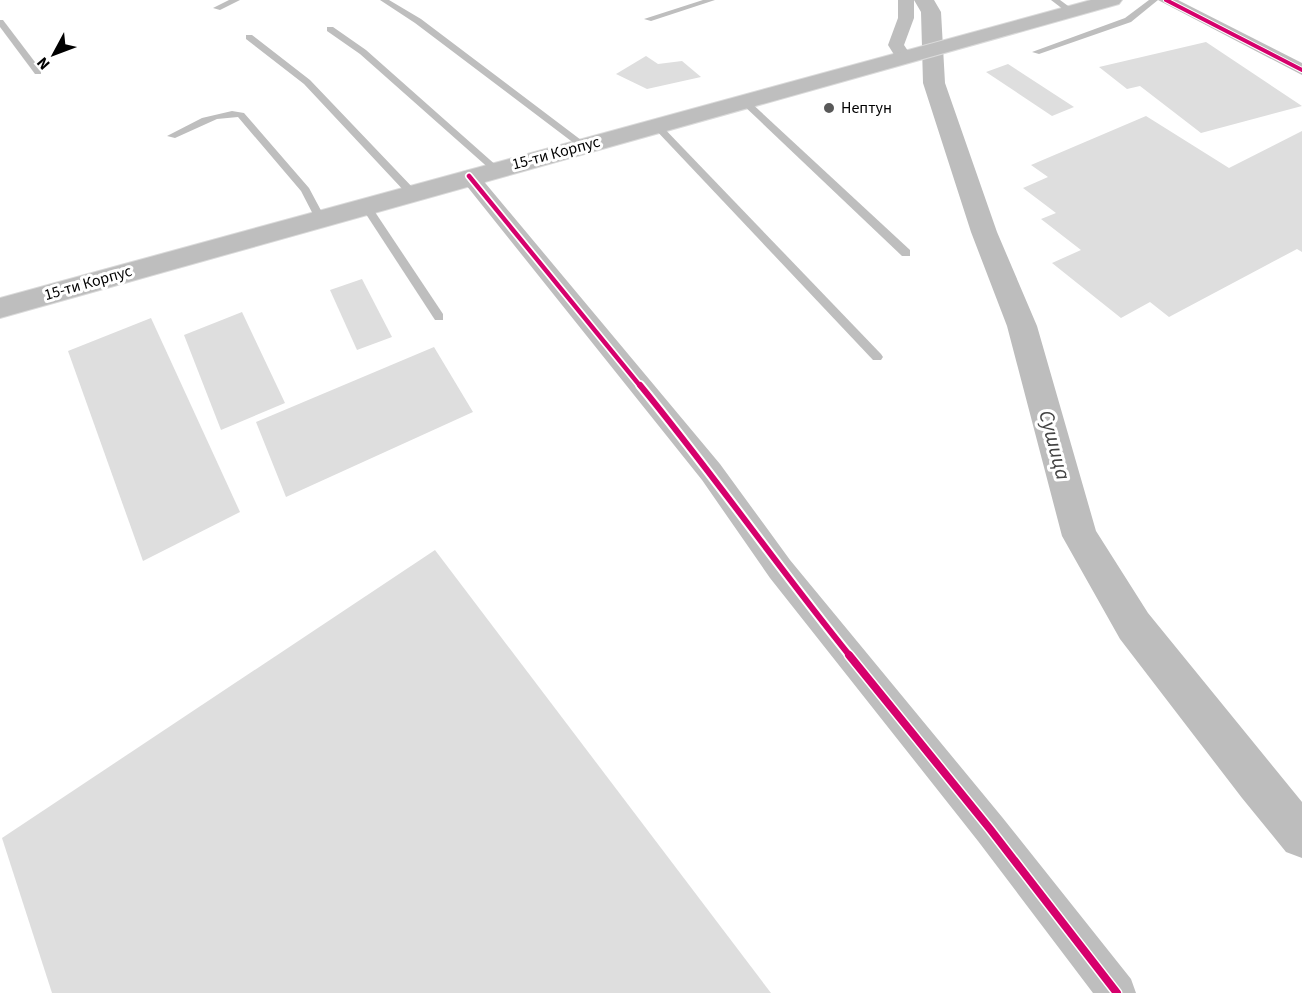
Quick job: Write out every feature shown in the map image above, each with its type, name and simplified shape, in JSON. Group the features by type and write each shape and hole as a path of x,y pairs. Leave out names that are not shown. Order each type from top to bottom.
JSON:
{"main road":[{"name":"15-ти Корпус","path":"0,308 411,192 1112,0"}],"street":[{"path":"906,0 906,18 896,45 910,56"},
{"path":"1166,0 1302,70"},
{"path":"482,173 711,472 780,569 990,829 1117,993"}],"lane":[{"path":"217,8 236,0"},
{"path":"384,0 418,21 582,145"},
{"path":"648,19 711,0"},
{"path":"1055,0 1071,11"},
{"path":"1036,52 1128,20 1154,0"},
{"path":"0,22 38,72"},
{"path":"330,29 363,52 482,173"},
{"path":"249,37 307,82 411,192"},
{"path":"744,101 906,253"},
{"path":"172,136 210,119 234,113 241,115 305,190 320,218"},
{"path":"656,125 877,357"},
{"path":"365,205 439,317"}],"building":[{"path":"1206,42 1302,106 1201,133 1140,86 1127,89 1099,67"},
{"path":"646,56 658,64 682,61 701,77 647,89 616,74"},
{"path":"1008,64 1074,107 1052,116 986,72"},
{"path":"1146,116 1229,168 1302,131 1302,252 1297,249 1169,317 1150,302 1121,318 1052,263 1081,250 1041,219 1056,213 1023,188 1048,177 1031,165"},
{"path":"362,279 392,337 357,350 330,290"},
{"path":"242,312 285,403 221,430 184,335"},
{"path":"151,318 240,512 143,561 68,351"},
{"path":"434,347 473,412 286,497 256,422"},
{"path":"435,550 771,993 52,993 2,838"}],"waterway":[{"name":"Сушица","path":"924,0 931,12 934,83 984,232 1022,326 1080,536 1134,626 1257,783 1302,836"}],"cycle path":[{"path":"1166,0 1302,70"},
{"path":"469,176 711,472 780,569 990,829 1117,993"}],"place":[{"name":"Нептун","path":"829,108"}]}
